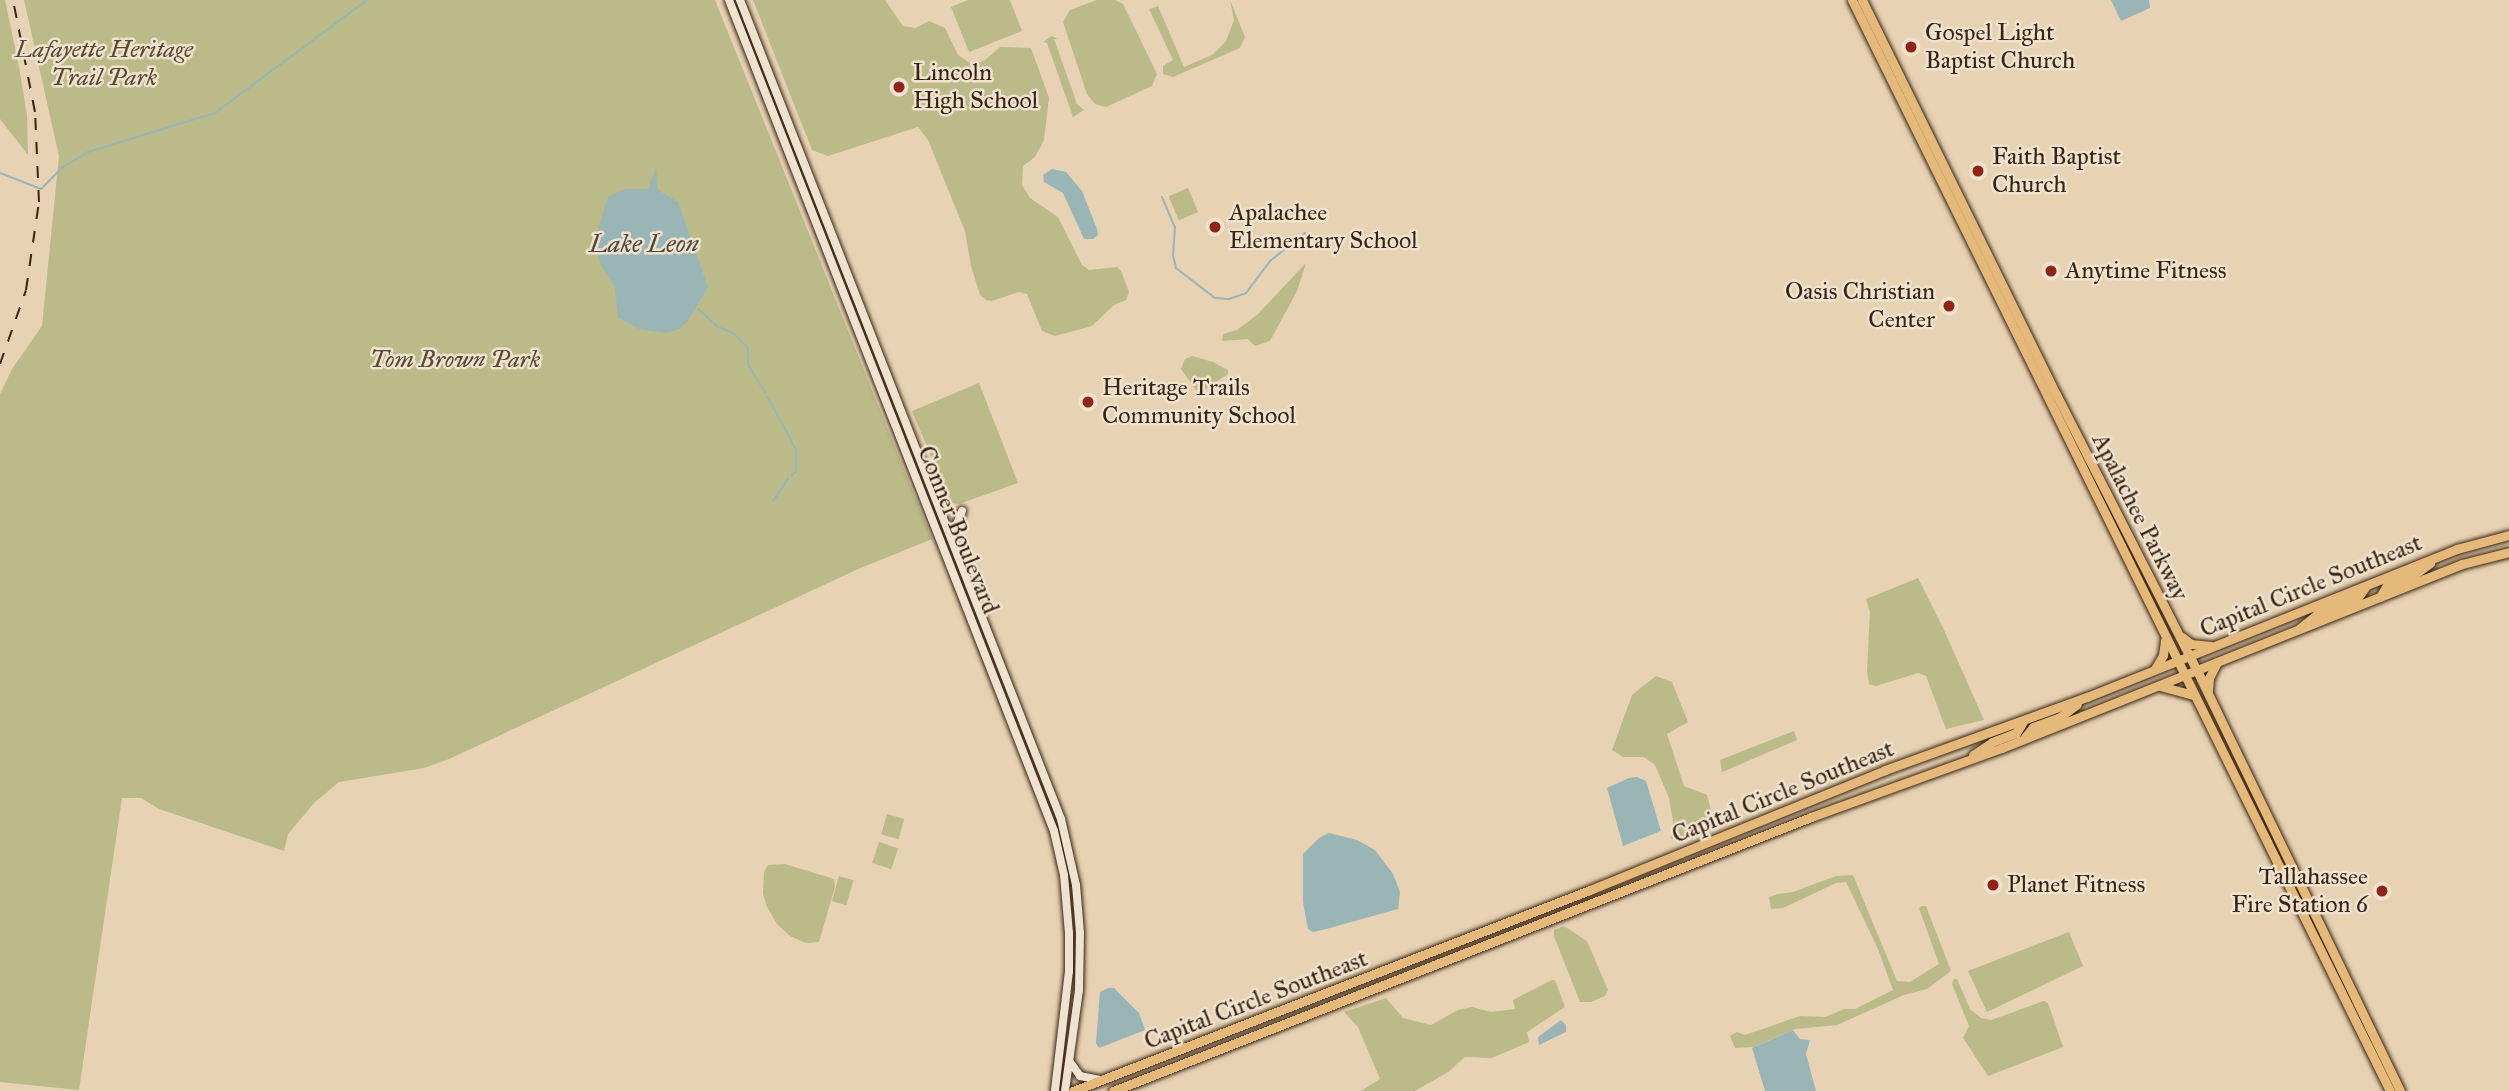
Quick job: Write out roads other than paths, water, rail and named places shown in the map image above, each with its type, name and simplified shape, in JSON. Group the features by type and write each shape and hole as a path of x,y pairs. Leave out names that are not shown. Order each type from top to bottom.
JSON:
{"main road":[{"name":"Conner Boulevard","path":"729,0 1044,802 1064,875 1069,948 1055,1091"},
{"name":"Conner Boulevard","path":"740,0 1055,798 1076,885 1080,949 1065,1091"},
{"name":"Apalachee Parkway","path":"1852,0 2390,1091"},
{"name":"Apalachee Parkway","path":"1862,0 2061,404 2190,656 2400,1091"},
{"path":"844,293 853,289"},
{"path":"952,537 962,512"},
{"name":"Capital Circle Southeast","path":"1073,1091 1298,1005 1875,774 2087,697 2432,558 2509,535"},
{"path":"2438,574 2452,561 2457,549 2473,561"},
{"name":"Capital Circle Southeast","path":"1113,1091 1740,845 2023,739 2438,574 2508,551"},
{"path":"2380,597 2388,585 2415,574 2430,564 2432,558"},
{"path":"2299,629 2305,620 2358,597 2367,585"},
{"path":"2179,635 2191,644 2213,646"},
{"path":"2154,670 2163,655 2165,638"},
{"path":"2208,693 2209,678 2217,662"},
{"path":"2158,685 2194,695"},
{"path":"2023,739 2033,727 2060,717 2087,697"},
{"path":"1966,760 1992,742 2015,733 2023,722"},
{"path":"2236,778 2250,781"},
{"path":"1044,802 1055,798"},
{"path":"1740,845 1750,825"},
{"path":"2281,870 2291,865"},
{"path":"2307,922 2325,937 2322,951"},
{"path":"1069,948 1080,949"},
{"path":"1295,1020 1298,1005"},
{"path":"1173,1052 1178,1066"},
{"path":"1070,1062 1080,1076 1100,1080"}],"water":[{"path":"2111,0 2149,0 2150,8 2121,21"},
{"name":"Lake Leon","path":"656,168 658,190 678,202 708,287 688,321 679,329 666,333 639,329 618,318 615,288 601,265 594,243 608,197 625,189 648,189"},
{"path":"1052,169 1066,172 1082,191 1097,229 1098,235 1093,239 1084,239 1063,193 1044,182 1043,175"},
{"path":"1637,777 1646,781 1661,831 1623,846 1607,788"},
{"path":"1329,833 1357,840 1375,850 1393,874 1400,892 1398,909 1313,932 1308,929 1303,902 1303,854 1319,838"},
{"path":"1114,988 1139,1013 1145,1030 1099,1048 1096,1043 1100,992"},
{"path":"1561,1020 1566,1025 1566,1032 1539,1045 1538,1037"},
{"path":"1793,1030 1800,1039 1810,1040 1806,1054 1816,1091 1765,1091 1752,1048"}],"waterway":[{"path":"0,173 41,189 63,167 88,152 215,113 367,0"},
{"path":"1162,197 1175,227 1173,255 1176,268 1215,298 1229,299 1246,293 1270,261 1305,233"},
{"path":"698,309 718,327 733,333 748,348 748,365 765,392"},
{"path":"768,397 796,450 796,471 792,475"},
{"path":"773,501 788,479"}],"railway":[{"path":"0,364 26,290 39,202 35,112 13,0"}],"place":[{"name":"Gospel Light Baptist Church","path":"1911,47"},
{"name":"Lincoln High School","path":"899,87"},
{"name":"Faith Baptist Church","path":"1978,171"},
{"name":"Apalachee Elementary School","path":"1215,227"},
{"name":"Anytime Fitness","path":"2051,271"},
{"name":"Oasis Christian Center","path":"1949,306"},
{"name":"Heritage Trails Community School","path":"1088,402"},
{"name":"Planet Fitness","path":"1993,885"},
{"name":"Tallahassee Fire Station 6","path":"2382,891"}],"park label":[{"name":"Lafayette Heritage Trail Park","path":"104,64"},
{"name":"Tom Brown Park","path":"455,360"}]}
